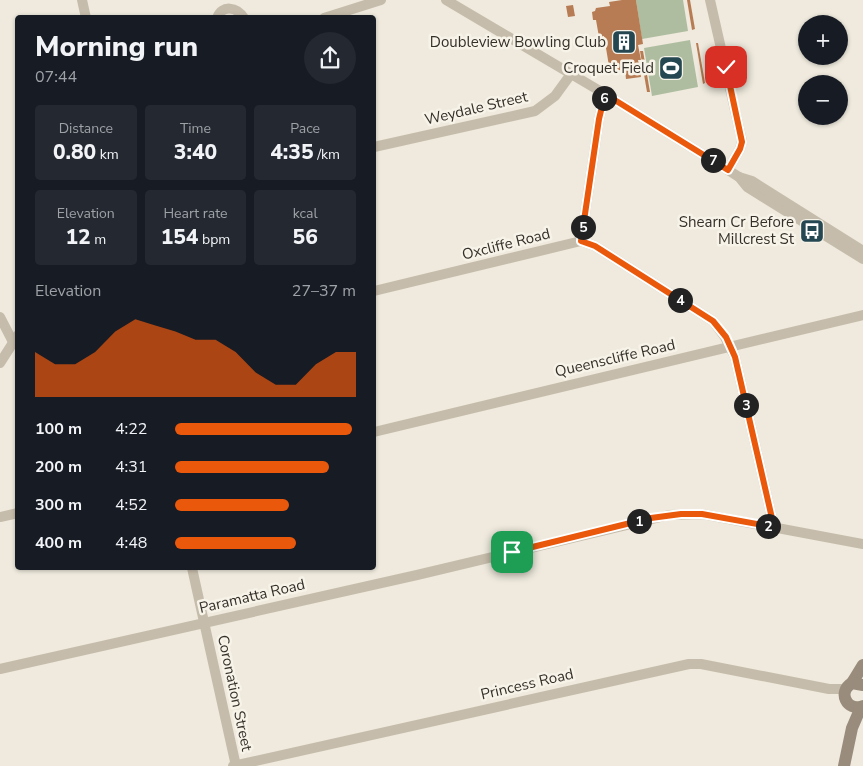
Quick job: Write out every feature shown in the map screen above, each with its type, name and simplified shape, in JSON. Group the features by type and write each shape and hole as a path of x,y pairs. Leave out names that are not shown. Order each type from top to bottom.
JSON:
{"main road":[{"path":"844,766 852,728 854,696 863,665"}],"street":[{"path":"82,0 85,15"},
{"path":"333,15 380,0"},
{"path":"446,0 605,94 739,177 752,181 863,251"},
{"path":"710,0 742,142 728,170"},
{"path":"218,15 232,4 242,15"},
{"name":"Weydale Street","path":"376,147 535,111 555,96 571,74"},
{"path":"605,94 599,119 581,241 595,246 713,321 721,330 735,357 774,527"},
{"path":"739,177 747,187 863,259"},
{"name":"Oxcliffe Road","path":"376,291 581,241"},
{"name":"Queenscliffe Road","path":"376,432 863,315"},
{"path":"0,317 15,339 0,363"},
{"path":"0,517 15,514"},
{"name":"Paramatta Road","path":"0,668 417,575 669,515 702,514 863,544"},
{"name":"Coronation Street","path":"192,570 235,766"},
{"name":"Princess Road","path":"235,766 683,665 701,664 829,689 854,696"}],"green space":[{"name":"Croquet Field","path":"636,0 683,0 688,31 642,39"},
{"name":"Croquet Field","path":"690,40 698,87 652,96 644,48"}],"building":[{"name":"Doubleview Bowling Club","path":"636,0 643,44 638,45 641,60 638,60 641,77 626,79 625,69 610,72 604,36 599,37 596,20 593,20 592,12 596,8 610,6 609,2"},
{"path":"687,0 690,0 695,29 692,30"},
{"path":"573,5 575,16 568,17 566,6"},
{"path":"696,43 698,43 705,83 703,84"},
{"path":"640,51 643,51 650,92 647,92"}],"place":[{"name":"Doubleview Bowling Club","path":"624,42"},
{"name":"Croquet Field","path":"671,68"},
{"name":"Shearn Cr Before Millcrest St","path":"812,231"}],"route":[{"path":"512,552 669,515 702,514 774,527 735,357 726,337 713,321 595,246 581,241 599,119 605,94 728,170 742,142 726,67"}]}
